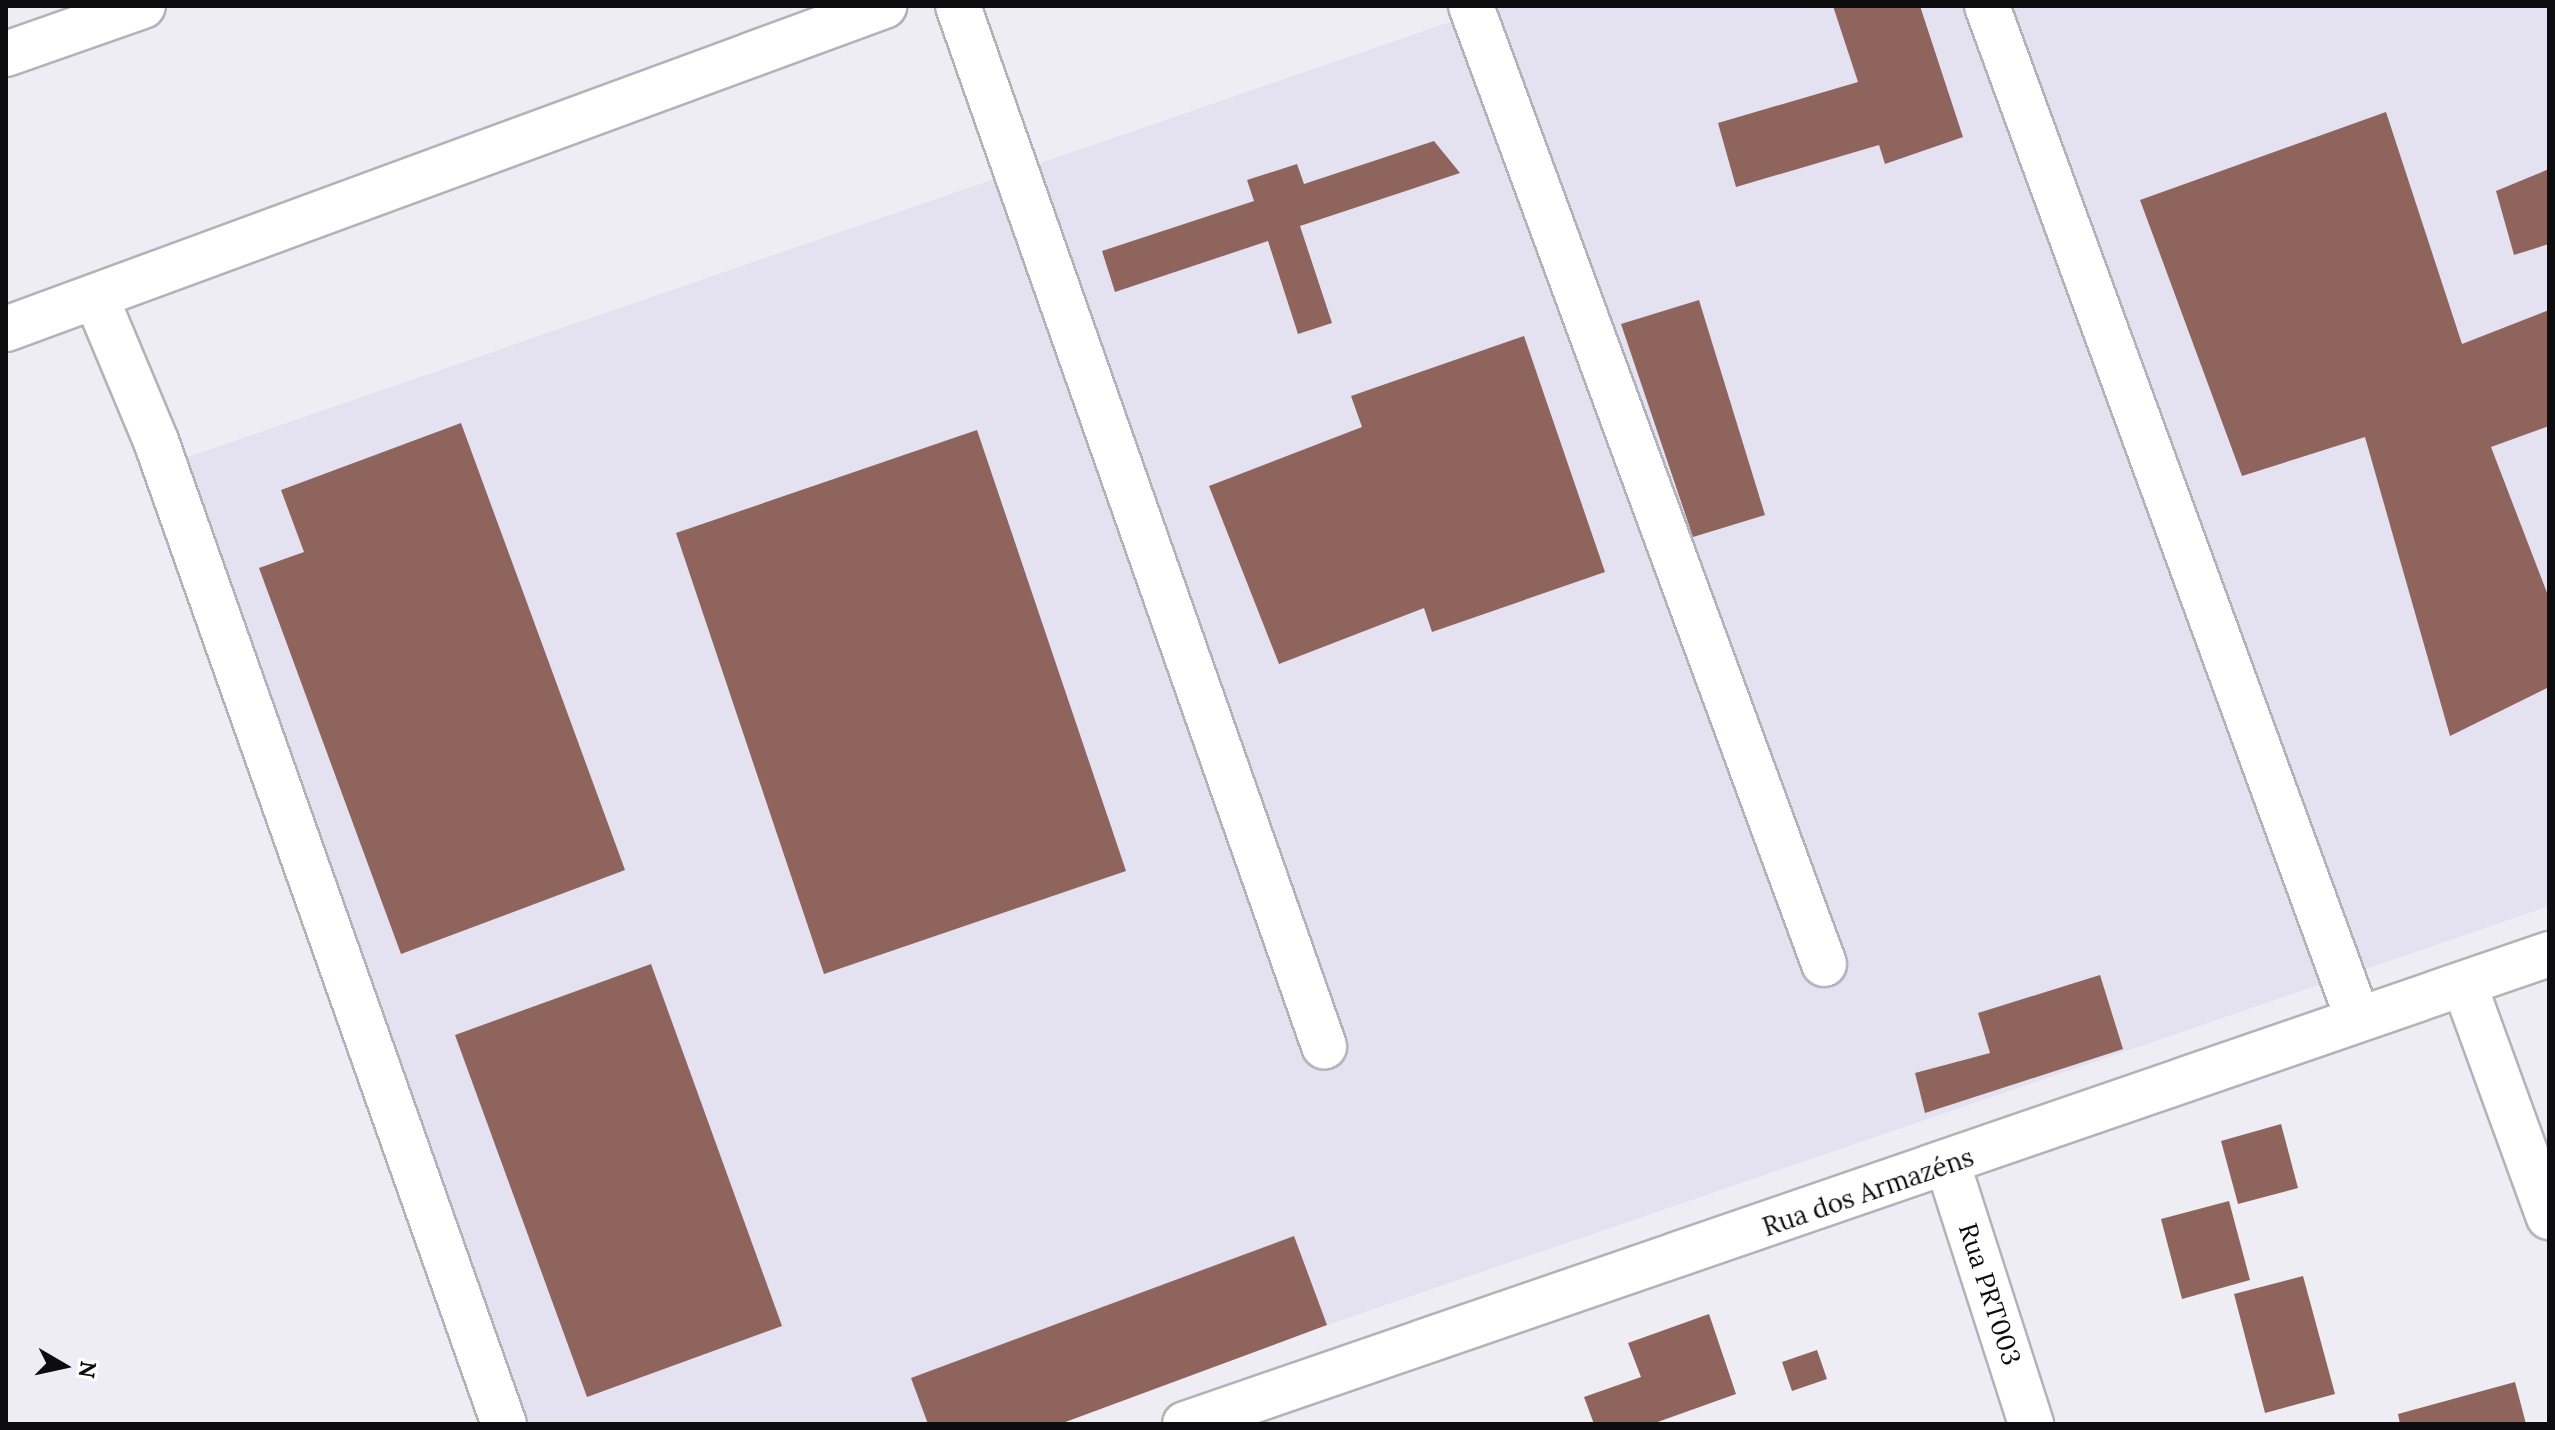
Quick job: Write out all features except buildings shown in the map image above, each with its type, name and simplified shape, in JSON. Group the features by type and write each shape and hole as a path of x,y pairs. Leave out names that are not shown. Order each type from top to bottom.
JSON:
{"main road":[{"path":"6,54 143,6"},
{"path":"6,329 97,300 884,6"},
{"path":"958,6 1324,1046"},
{"path":"1471,6 1824,964"},
{"path":"1987,6 2358,1019"},
{"path":"97,300 156,441 504,1424"},
{"name":"Rua dos Armazéns","path":"1185,1424 1282,1409 1948,1165 2549,954"},
{"path":"2464,984 2549,1217"},
{"name":"Rua PRT003","path":"1948,1165 2031,1424"}],"shaded area":[{"path":"1496,6 2549,6 2549,906 1327,1325 1060,1424 521,1424 150,470"}]}
